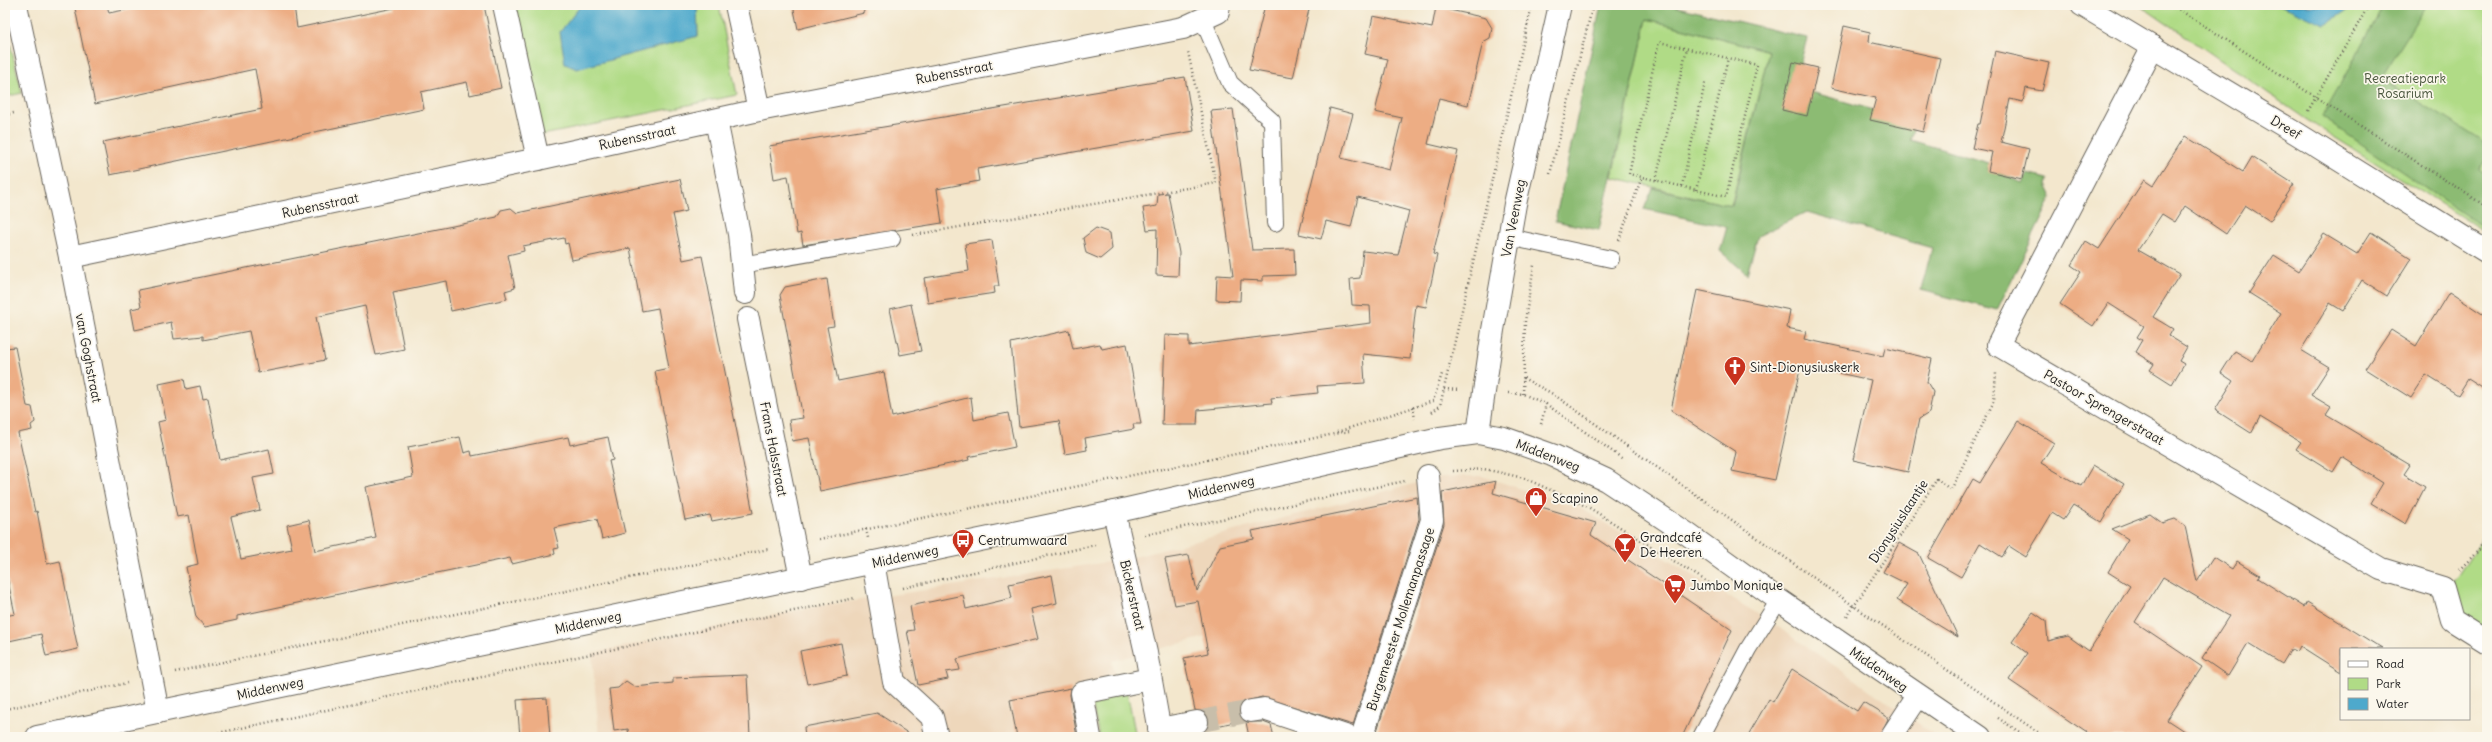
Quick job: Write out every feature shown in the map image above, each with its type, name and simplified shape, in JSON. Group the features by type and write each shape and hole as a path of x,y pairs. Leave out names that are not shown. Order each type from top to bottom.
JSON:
{"street":[{"name":"van Goghstraat","path":"16,5 70,257 158,712"},
{"path":"504,5 538,159"},
{"path":"736,5 758,110"},
{"name":"Rubensstraat","path":"70,257 538,159 758,110 1183,28 1202,12 1218,12 1219,5"},
{"name":"Van Veenweg","path":"1478,433 1509,237 1560,5"},
{"name":"Dreef","path":"2082,5 2296,133 2487,252"},
{"path":"1998,345 2152,47"},
{"path":"716,120 739,234 745,293"},
{"name":"Frans Halsstraat","path":"748,319 801,578"},
{"name":"Pastoor Sprengerstraat","path":"1998,345 2381,569 2443,588"},
{"name":"Middenweg","path":"37,737 1114,512 1434,439 1478,433 1504,438 1552,454 1606,480 1686,533 1779,600 1980,737"},
{"name":"Burgemeester Mollemanpassage","path":"1362,737 1432,520 1434,474"},
{"name":"Bickerstraat","path":"1114,512 1150,679 1159,729"},
{"path":"873,562 894,682 932,717 937,737"},
{"path":"2443,588 2452,620 2487,642"},
{"path":"1090,737 1082,692 1150,679"},
{"path":"1891,737 1918,696"},
{"path":"1251,711 1264,709 1340,735"},
{"path":"1159,729 1199,717"}],"lane":[{"path":"1202,12 1230,83 1272,121 1275,223"},
{"path":"1509,237 1612,259"},
{"path":"741,265 892,239"},
{"path":"1701,737 1748,649 1779,600"}],"path":[{"path":"1430,413 1440,406 1532,5"},
{"path":"1548,181 1593,5"},
{"path":"2172,5 2487,207"},
{"path":"2296,133 2368,5"},
{"path":"892,239 1216,183 1183,28"},
{"path":"1659,42 1728,58 1757,65 1726,197 1629,174 1659,42"},
{"path":"1656,180 1687,48"},
{"path":"1696,190 1728,58"},
{"path":"1682,186 1705,83"},
{"path":"1612,259 1642,177"},
{"name":"Van Veenweg","path":"1534,243 1534,263 1525,321 1523,394 1546,404"},
{"name":"Dionysiuslaantje","path":"1846,617 1937,480 1951,490 1994,401 1998,345"},
{"path":"1326,435 1433,401 1442,374"},
{"path":"1523,378 1553,394 1854,606 2046,737"},
{"path":"1408,418 1422,415"},
{"path":"820,539 1365,428"},
{"path":"1151,533 1434,474 1484,469 1524,478 1588,508 1715,586"},
{"path":"2443,588 2449,578 2479,550 2487,533"},
{"path":"899,589 1093,546"},
{"path":"190,669 774,548"},
{"path":"199,737 850,599"},
{"path":"5,709 108,687"},
{"path":"225,732 226,737"}],"shaded area":[{"name":"Centrumwaard","path":"1482,476 1582,509 1768,620 1938,737 1700,737 1471,594 1268,621 1112,661 1126,737 599,737 592,653 808,608 1127,559 1440,477"}],"green space":[{"path":"509,5 581,5 578,8 698,36 697,5 719,5 737,95 538,136"},
{"path":"1601,5 1669,5 1807,38 1794,87 1915,122 1910,140 1989,163 1988,169 2023,183 2027,174 2048,179 2046,185 2052,197 1997,310 1921,290 1932,248 1807,212 1758,236 1747,274 1720,251 1727,227 1644,209 1653,188 1732,206 1769,51 1647,19 1599,230 1555,221"},
{"name":"Recreatiepark Rosarium","path":"2141,5 2487,5 2487,233 2307,120"},
{"path":"2384,5 2427,5 2381,78 2487,144 2487,158 2479,169 2487,175 2487,230 2322,117"},
{"path":"1647,19 1769,51 1731,206 1612,177"},
{"path":"5,23 22,93 5,97"},
{"path":"2487,521 2487,567 2483,574 2487,577 2487,643 2465,630 2449,586 2459,575 2479,544"},
{"path":"1127,691 1136,737 1099,737 1091,698"}],"water":[{"path":"581,5 697,5 698,36 577,69 565,64 560,32"},
{"path":"2281,5 2351,5 2349,9 2324,25"}],"building":[{"path":"87,5 107,5 109,13 149,5 294,5 297,28 394,8 393,5 484,5 501,88 470,95 467,82 421,92 424,109 110,175 103,142 262,109 255,69 95,104 75,8"},
{"path":"793,5 863,5 864,13 798,29"},
{"path":"1265,5 1310,5 1293,78 1249,70"},
{"path":"1436,7 1486,18 1492,28 1490,38 1483,42 1468,105 1439,98 1428,144 1458,151 1433,254 1437,255 1426,307 1416,305 1410,359 1363,354 1365,383 1317,386 1318,393 1271,398 1272,403 1198,410 1197,425 1162,425 1165,335 1189,336 1189,346 1371,323 1370,306 1352,305 1350,279 1360,278 1363,251 1398,255 1409,211 1358,197 1351,227 1326,221 1321,239 1299,234 1330,108 1353,114 1341,158 1389,170 1402,118 1375,112 1388,59 1365,54 1373,16 1432,28"},
{"path":"1844,26 1870,32 1869,42 1940,58 1923,132 1870,120 1876,98 1831,88"},
{"path":"1995,51 2049,63 2042,91 2026,88 2023,102 2010,99 2001,142 2029,149 2022,179 1988,171 1992,152 1972,148 1978,124 1980,124"},
{"path":"1793,62 1818,68 1807,116 1782,110"},
{"path":"1185,77 1194,131 977,169 979,181 937,189 942,223 803,245 801,233 797,234 788,176 774,179 769,146"},
{"path":"1233,109 1252,250 1294,249 1295,275 1263,276 1263,281 1241,280 1240,301 1216,300 1217,275 1233,276 1211,111"},
{"path":"2185,136 2243,172 2252,157 2294,184 2270,221 2245,205 2226,234 2185,206 2175,222 2162,214 2138,250 2180,274 2153,317 2173,329 2169,336 2187,347 2179,361 2184,364 2172,384 2150,370 2154,364 2135,352 2142,340 2137,337 2144,326 2108,303 2093,326 2060,304 2081,272 2071,265 2086,241 2099,249 2144,180 2153,186"},
{"path":"680,179 687,211 673,214 683,260 702,256 753,513 712,521 710,515 685,520 655,371 669,368 658,308 642,311 630,248 572,260 568,243 565,244 564,238 523,246 524,251 508,255 515,288 505,291 507,299 451,311 446,281 393,292 404,349 376,355 365,306 316,317 325,360 258,373 249,331 203,340 203,336 174,339 171,322 135,330 131,309 141,307 138,290 497,217 501,210 511,208 517,213"},
{"path":"1168,193 1179,253 1178,276 1156,275 1157,229 1147,230 1143,208 1157,206 1158,194"},
{"path":"1096,228 1110,233 1112,249 1100,259 1086,253 1083,238"},
{"path":"2371,232 2411,258 2387,296 2362,280 2343,311 2330,303 2301,350 2329,367 2311,395 2331,407 2326,415 2410,465 2404,474 2425,487 2406,524 2371,503 2383,483 2342,457 2333,472 2296,449 2301,442 2260,417 2251,433 2215,410 2233,381 2221,373 2235,351 2252,361 2281,313 2249,293 2274,255 2299,271 2324,234 2357,254"},
{"path":"992,240 999,286 994,286 995,293 928,303 924,278 969,271 965,244"},
{"path":"827,279 834,326 827,327 838,381 884,372 892,417 971,397 974,420 1008,413 1015,447 968,457 969,460 820,491 809,438 792,441 789,420 803,418 780,295 785,287"},
{"name":"Sint-Dionysiuskerk","path":"1697,290 1790,310 1787,328 1806,332 1804,339 1883,356 1885,348 1932,359 1927,382 1933,392 1929,413 1919,419 1908,472 1853,460 1871,380 1801,365 1775,480 1732,471 1736,452 1671,410"},
{"path":"2449,292 2487,317 2487,391 2468,379 2458,395 2426,375 2411,398 2365,369 2391,330 2416,346"},
{"path":"911,304 921,351 900,355 890,309"},
{"path":"1069,330 1073,349 1100,344 1102,349 1127,344 1141,424 1133,424 1134,429 1085,438 1087,450 1065,454 1059,421 1019,427 1011,343"},
{"path":"15,347 27,406 32,407 35,422 31,425 32,430 18,433 35,512 37,511 47,564 60,561 78,649 46,656 41,634 9,641 5,621 5,616 15,614 5,567 5,348"},
{"path":"184,379 186,389 200,386 203,399 208,398 220,460 269,449 274,474 253,478 260,510 231,517 241,559 292,549 287,525 309,520 315,551 376,538 366,487 413,477 408,447 460,437 464,453 471,451 472,456 568,437 570,445 608,437 613,460 609,461 625,533 602,539 597,519 554,528 559,548 554,549 555,554 512,564 510,558 427,575 237,616 237,620 205,627 196,617 186,567 198,564 189,515 177,517 158,422 166,420 159,384"},
{"path":"2018,421 2054,443 2041,463 2081,486 2093,465 2124,484 2101,522 2073,505 2063,520 2052,513 2026,557 2009,546 2002,557 1980,543 1961,577 1928,558 1973,479 1980,483"},
{"path":"1496,481 1493,493 1596,523 1591,535 1732,630 1682,737 1375,737 1444,524 1442,492"},
{"path":"1417,497 1419,519 1353,725 1262,697 1243,702 1239,713 1243,720 1208,728 1209,720 1207,714 1195,710 1184,658 1208,653 1198,601 1175,605 1165,559 1189,555 1197,591 1220,546 1254,539 1252,531"},
{"path":"2150,514 2162,523 2175,519 2185,526 2197,582 2213,557 2232,569 2237,561 2260,575 2258,578 2304,607 2307,602 2381,648 2340,648 2340,671 2300,646 2297,652 2291,649 2282,664 2248,643 2228,676 2202,658 2229,616 2163,577 2135,622 2202,667 2167,720 2193,737 2093,737 2009,680 2027,653 2012,642 2033,612 2046,621 2048,641 2068,636 2089,651 2130,586 2108,572 2128,539 2112,529"},
{"path":"1899,543 1919,554 1958,637 1897,600 1907,584 1883,572"},
{"path":"1052,575 1057,603 1031,609 1038,639 957,659 960,670 946,672 948,679 918,685 907,631 914,630 910,606 963,595 966,609 1012,598 1009,584"},
{"path":"841,643 847,676 807,684 800,651"},
{"path":"1792,669 1857,711 1863,702 1886,716 1888,719 1879,737 1747,737 1769,699 1773,702"},
{"path":"747,675 750,737 629,737 628,729 614,731 609,689 618,688 626,681 635,687 673,683 673,678"},
{"path":"1071,688 1070,695 1077,737 1017,737 1010,700"},
{"path":"547,698 550,737 520,737 517,700"},
{"path":"877,713 914,737 805,737 804,727"},
{"path":"1246,722 1263,722 1271,725 1274,737 1249,737"}],"tunnel":[{"path":"1197,722 1251,711"}],"place":[{"name":"Sint-Dionysiuskerk","path":"1735,386"},
{"name":"Scapino","path":"1536,518"},
{"name":"Centrumwaard","path":"963,560"},
{"name":"Grandcafé De Heeren","path":"1625,564"},
{"name":"Jumbo Monique","path":"1675,604"}]}
